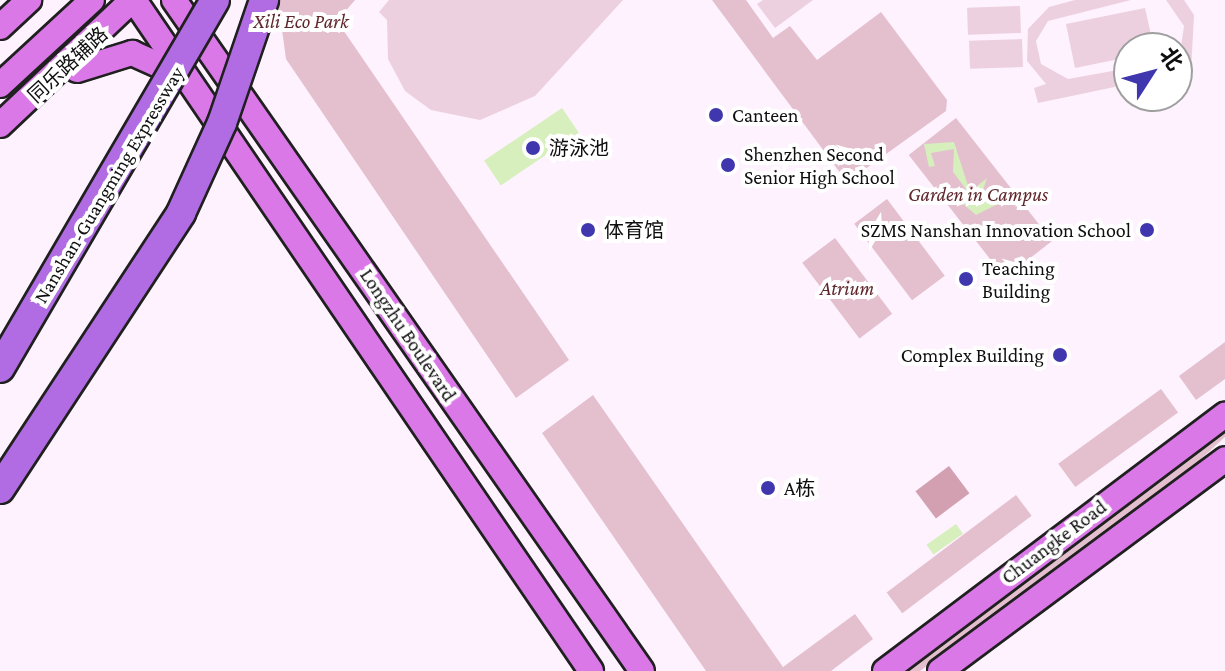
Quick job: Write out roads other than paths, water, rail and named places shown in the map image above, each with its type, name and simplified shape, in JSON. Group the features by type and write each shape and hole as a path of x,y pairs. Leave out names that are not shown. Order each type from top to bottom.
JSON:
{"highway":[{"name":"Nanshan-Guangming Expressway","path":"0,368 215,0"},
{"path":"0,489 181,213 222,123 264,0"}],"main road":[{"path":"0,27 29,0"},
{"path":"0,85 92,0"},
{"name":"Longzhu Boulevard","path":"133,0 591,671"},
{"name":"同乐路辅路","path":"0,125 50,84 133,0"},
{"name":"Longzhu Boulevard","path":"174,0 642,671"},
{"path":"188,0 214,57"},
{"path":"50,84 122,52 189,80"},
{"name":"Chuangke Road","path":"885,671 1225,415"},
{"name":"Chuangke Road","path":"940,671 1225,459"}],"place":[{"name":"Canteen","path":"716,115"},
{"name":"游泳池","path":"533,148"},
{"name":"Shenzhen Second Senior High School","path":"728,165"},
{"name":"体育馆","path":"588,230"},
{"name":"SZMS Nanshan Innovation School","path":"1147,230"},
{"name":"Teaching Building","path":"966,279"},
{"name":"Complex Building","path":"1060,355"},
{"name":"A栋","path":"768,488"}],"park label":[{"name":"Xili Eco Park","path":"301,21"},
{"name":"Garden in Campus","path":"978,194"},
{"name":"Atrium","path":"847,288"}]}
